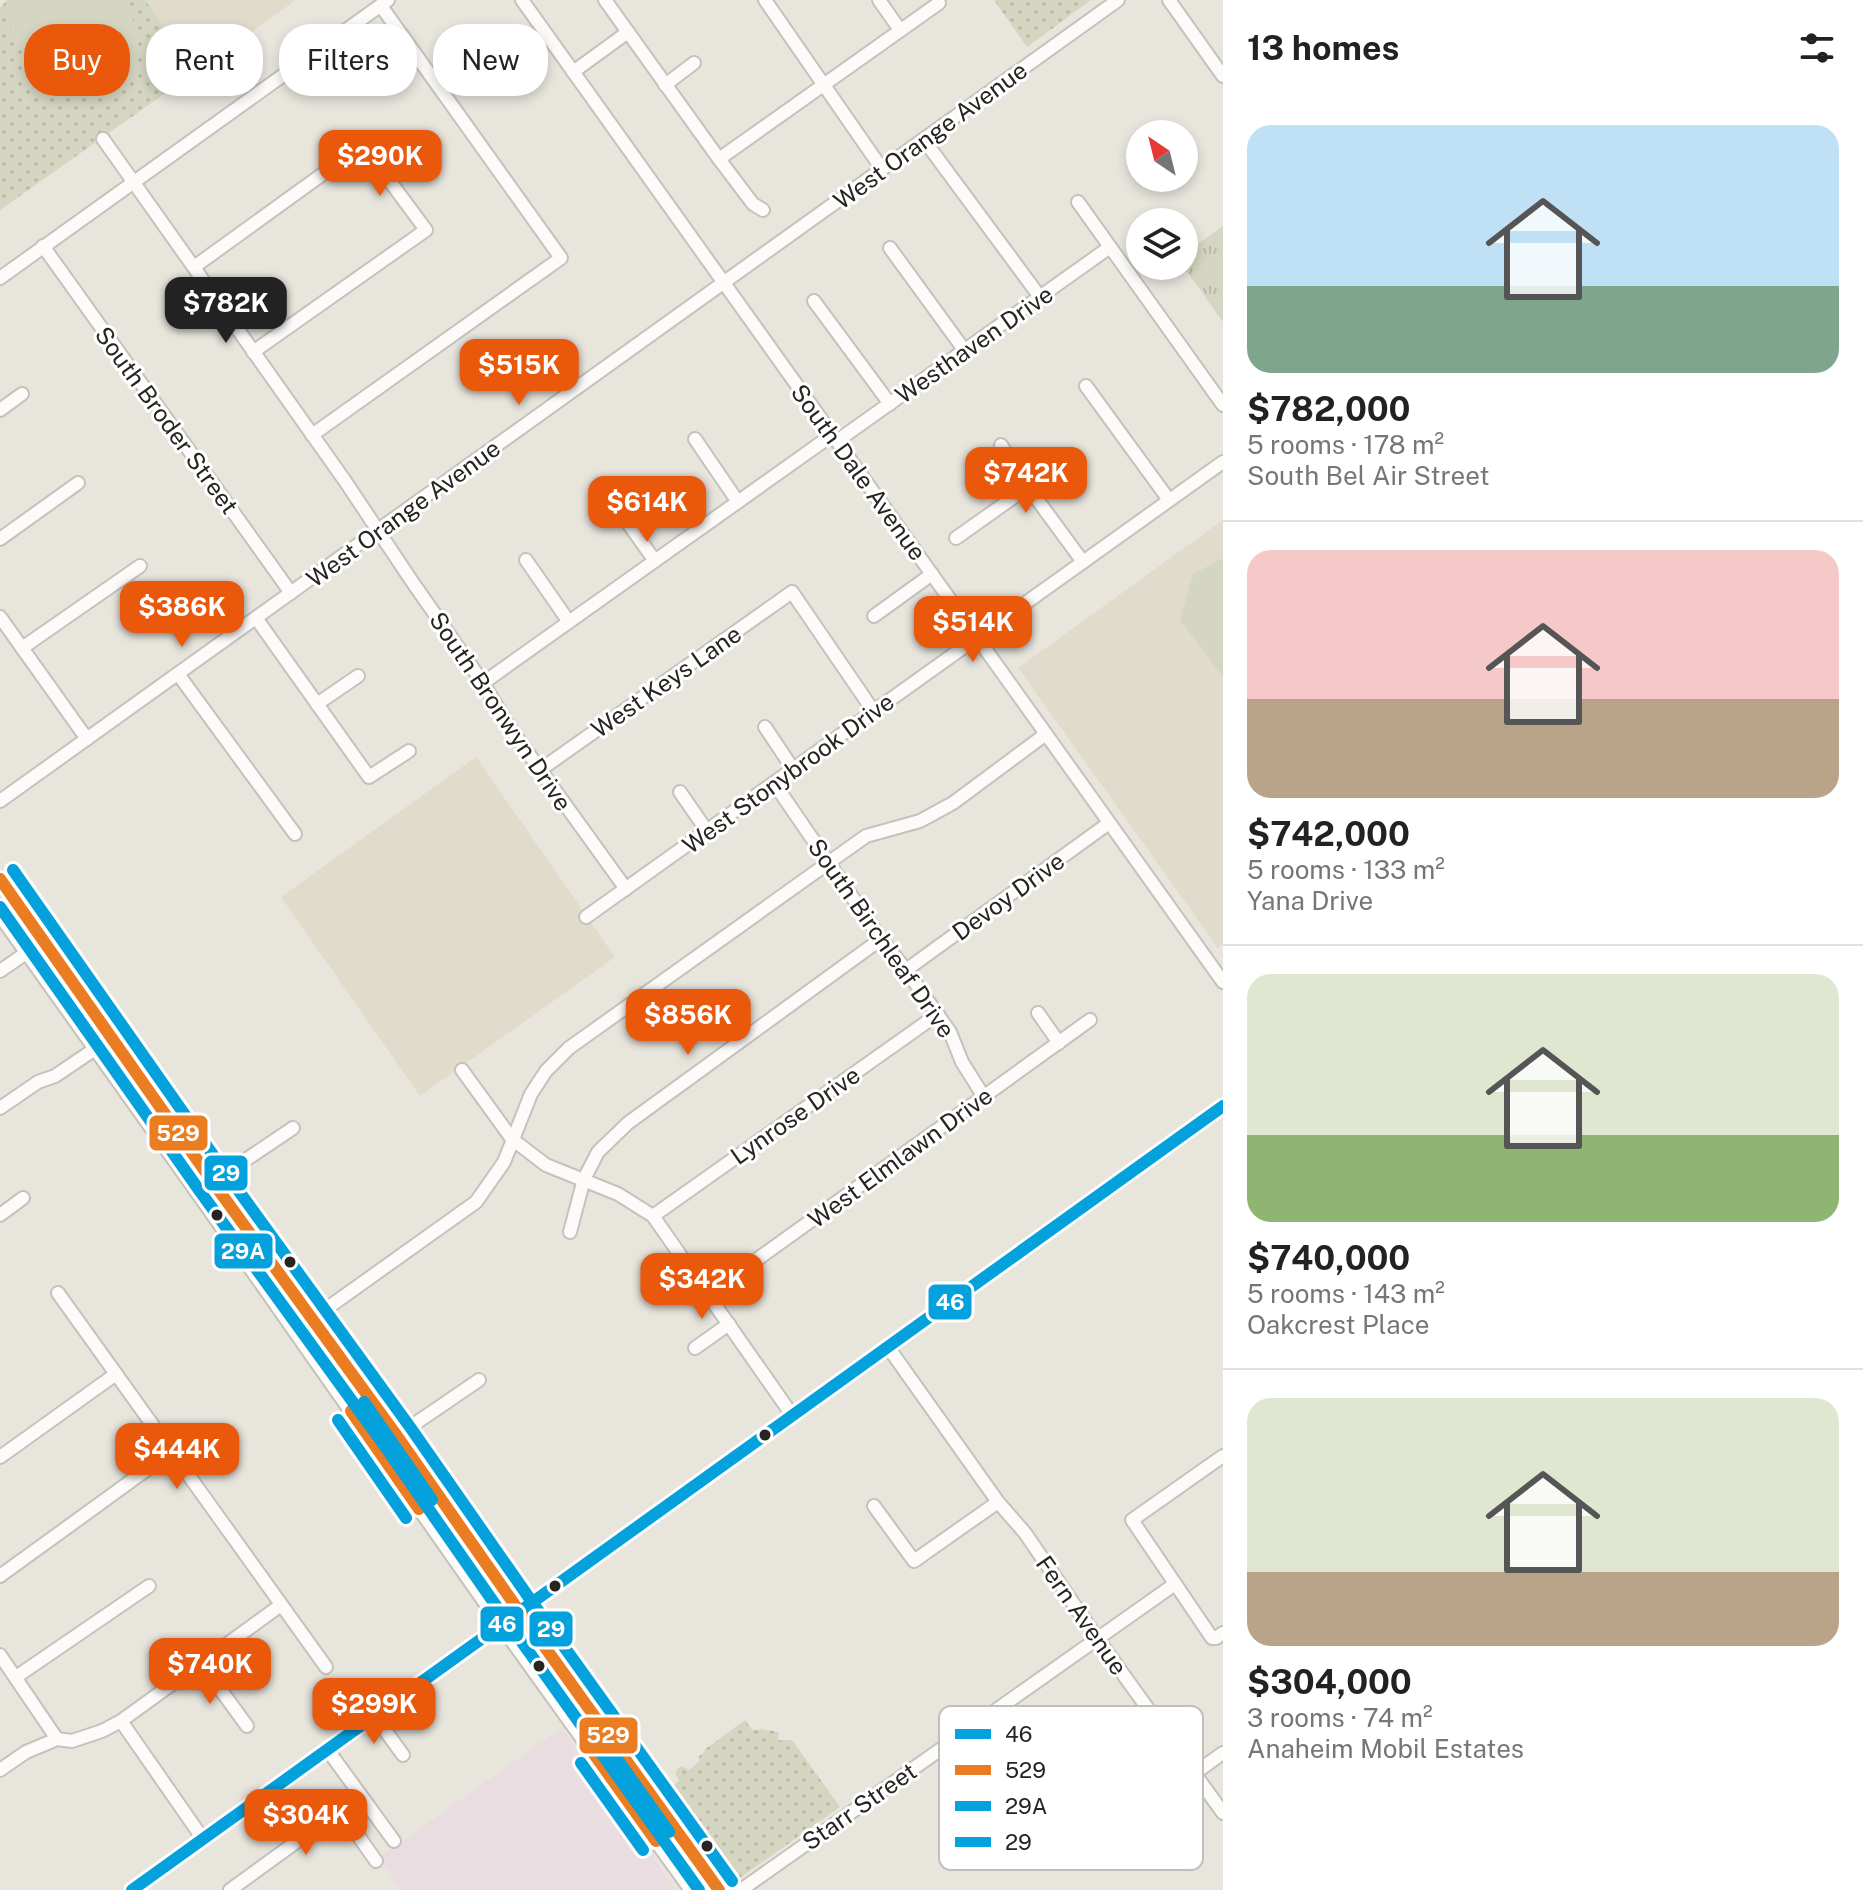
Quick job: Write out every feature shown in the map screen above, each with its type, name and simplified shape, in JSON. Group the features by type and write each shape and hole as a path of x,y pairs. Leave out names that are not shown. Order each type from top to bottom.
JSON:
{"main road":[{"path":"0,879 719,1890"},
{"path":"0,914 692,1890"},
{"path":"132,1890 1223,1106"}],"street":[{"name":"South Dale Avenue","path":"522,0 1223,982"},
{"path":"605,0 719,159 753,204 763,210"},
{"path":"765,0 882,169"},
{"path":"879,0 900,30"},
{"name":"West Orange Avenue","path":"0,801 1118,0"},
{"path":"1169,0 1223,76"},
{"path":"0,278 385,3 561,258 312,435"},
{"path":"719,159 939,3"},
{"path":"573,72 628,32"},
{"path":"665,85 694,63"},
{"name":"South Bronwyn Drive","path":"103,139 312,435 483,683 510,728 626,889"},
{"path":"924,140 1040,297"},
{"path":"194,267 363,145 426,230 253,352"},
{"path":"1078,202 1223,405"},
{"name":"South Broder Street","path":"43,246 291,593"},
{"name":"Westhaven Drive","path":"483,683 738,502 890,404 1110,247"},
{"path":"890,248 965,351"},
{"path":"814,301 890,404"},
{"path":"1086,386 1169,500"},
{"path":"0,410 22,394"},
{"path":"695,439 738,502"},
{"path":"1001,445 1083,562"},
{"name":"West Stonybrook Drive","path":"586,917 1223,462"},
{"path":"0,539 78,483"},
{"path":"956,538 1028,487"},
{"path":"613,502 655,561"},
{"path":"526,560 569,622"},
{"path":"22,648 140,566"},
{"path":"874,616 932,574"},
{"name":"West Keys Lane","path":"540,770 792,592 874,712"},
{"path":"0,617 87,739"},
{"path":"256,618 369,777 409,751"},
{"path":"178,674 295,834"},
{"path":"317,704 358,676"},
{"path":"765,727 793,769"},
{"path":"312,1319 476,1202 504,1162 531,1094 546,1071 569,1048 866,836 920,821 953,803 1046,734"},
{"name":"South Birchleaf Drive","path":"774,783 881,939 938,1014 984,1097"},
{"path":"680,792 707,831"},
{"name":"Devoy Drive","path":"906,970 1109,823"},
{"path":"570,1232 584,1179 598,1152 628,1123 881,939"},
{"path":"0,971 26,953"},
{"path":"1038,1013 1059,1043"},
{"name":"Lynrose Drive","path":"653,1216 938,1014"},
{"name":"West Elmlawn Drive","path":"709,1294 1090,1020"},
{"path":"0,1108 95,1049"},
{"path":"462,1070 512,1139 546,1165 618,1194 653,1216 792,1415"},
{"path":"198,1192 293,1128"},
{"path":"0,1215 23,1198"},
{"path":"58,1293 326,1667"},
{"path":"695,1348 729,1324"},
{"name":"Fern Avenue","path":"888,1347 998,1502 1025,1533 1146,1706"},
{"path":"0,1457 116,1374"},
{"path":"397,1436 479,1380"},
{"path":"0,1576 171,1452"},
{"path":"1218,1635 1175,1584 1132,1520 1223,1456"},
{"path":"874,1506 914,1561 998,1502"},
{"name":"Starr Street","path":"1001,1706 1175,1584"},
{"path":"16,1677 149,1586"},
{"path":"0,1655 57,1739 73,1745 121,1721 281,1605"},
{"path":"202,1664 247,1726"},
{"path":"374,1715 403,1755"},
{"path":"121,1721 203,1839"},
{"path":"0,1770 26,1752 57,1739"},
{"path":"327,1749 394,1841"},
{"name":"Starr Street","path":"741,1890 939,1750"},
{"path":"1203,1767 1223,1753"},
{"name":"Fern Avenue","path":"1203,1784 1223,1813"},
{"path":"230,1890 340,1810 376,1861"}],"shaded area":[{"path":"145,0 296,0 262,24 162,24"},
{"path":"1223,520 1223,944 1218,948 1018,668"},
{"path":"476,757 615,957 420,1096 281,897"},
{"path":"561,1728 676,1890 401,1890 379,1858"}],"green space":[{"path":"7,0 145,0 162,24 146,24 146,96 161,96 0,210 0,8"},
{"path":"21,0 122,0 133,19 135,73 130,77 130,24 24,24 24,49 14,43 7,9"},
{"path":"994,0 1091,0 1027,47"},
{"path":"1223,226 1223,322 1193,280 1198,280 1198,244"},
{"path":"1223,558 1223,677 1180,620 1193,574"},
{"path":"745,1720 752,1730 779,1732 778,1740 792,1740 840,1807 737,1880 725,1877 668,1798 671,1787 679,1781 676,1771 682,1766 689,1770 700,1761 698,1757 704,1750"}],"transit line":[{"name":"29","path":"13,870 732,1881"},
{"name":"529","path":"0,879 719,1890"},
{"name":"29A","path":"0,907 699,1890"},
{"name":"46","path":"132,1890 1223,1106"},
{"name":"29","path":"364,1402 432,1500"},
{"name":"529","path":"351,1411 419,1509"},
{"name":"29A","path":"338,1420 406,1518"},
{"name":"29","path":"607,1745 669,1832"},
{"name":"529","path":"594,1754 656,1841"},
{"name":"29A","path":"581,1763 643,1850"}]}
